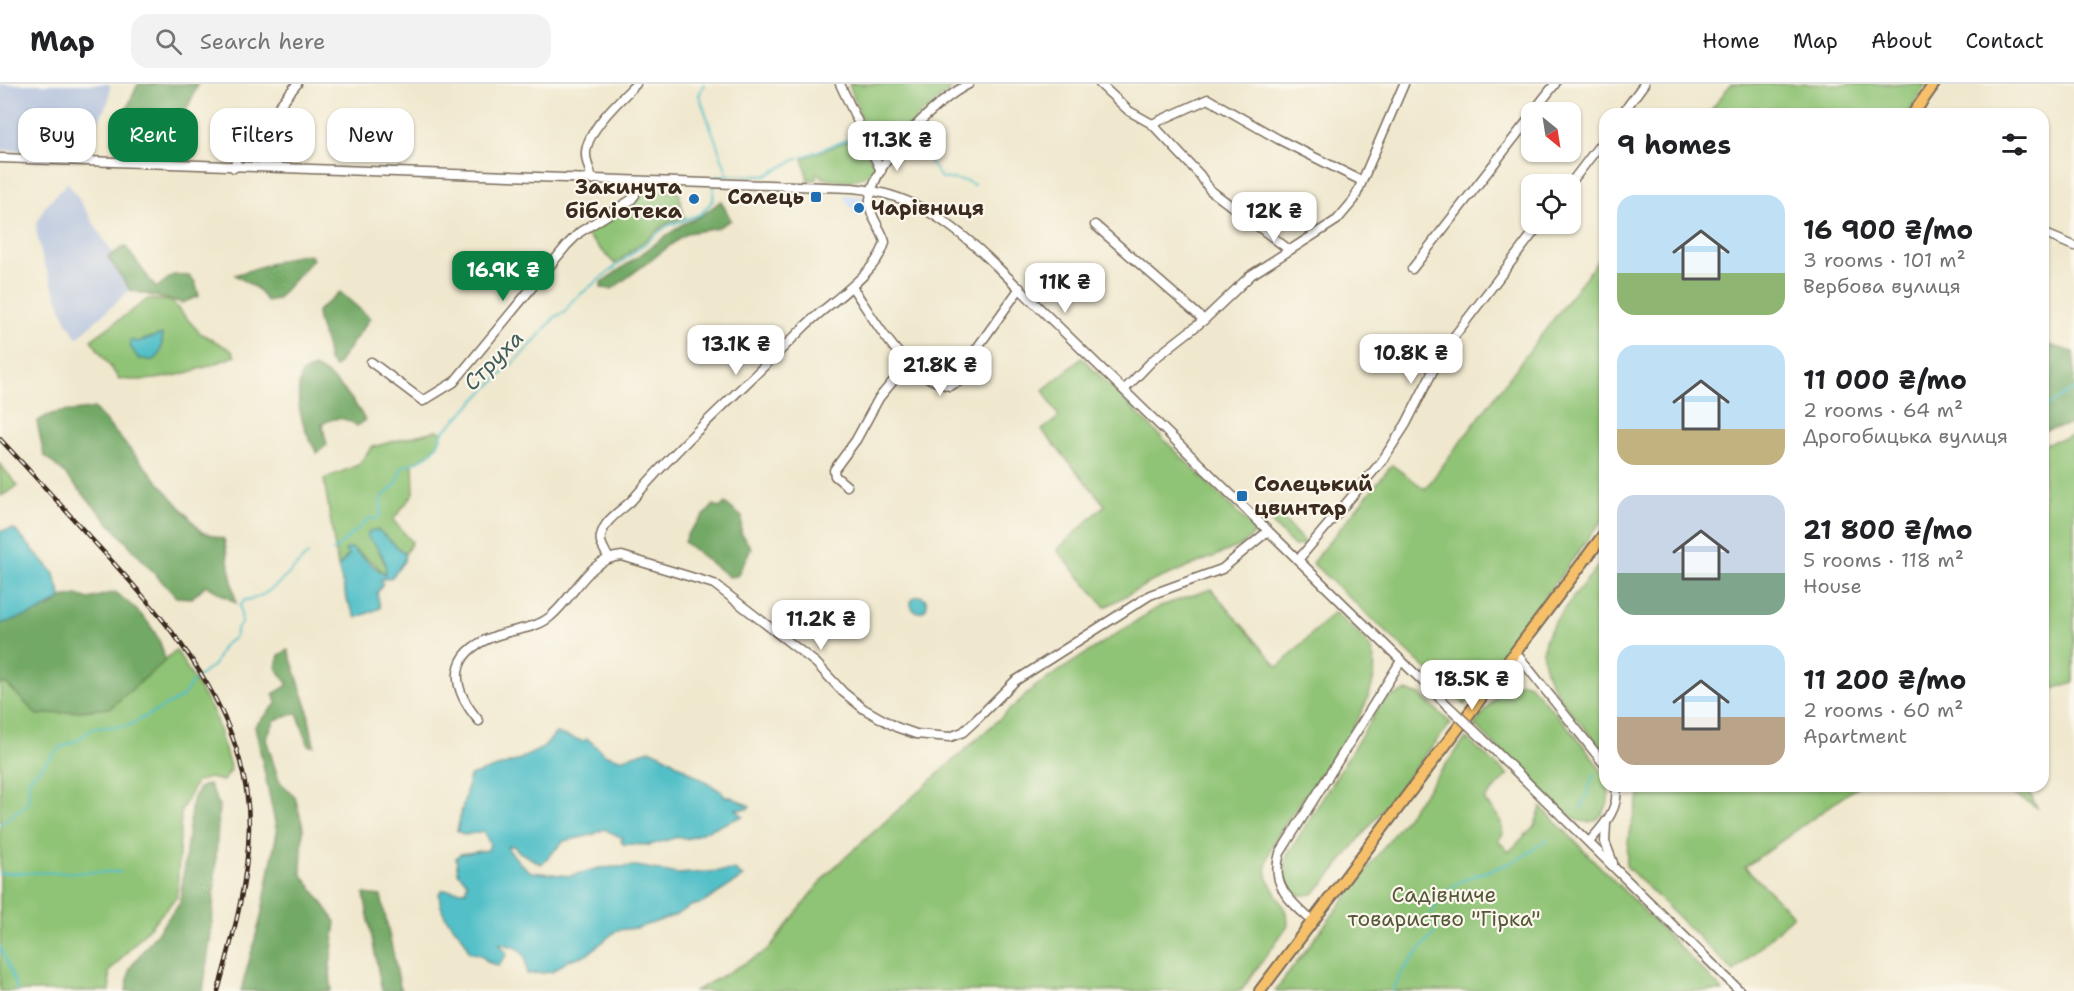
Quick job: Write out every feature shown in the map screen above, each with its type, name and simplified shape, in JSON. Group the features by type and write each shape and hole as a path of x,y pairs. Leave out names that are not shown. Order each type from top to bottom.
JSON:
{"main road":[{"path":"1917,108 1934,84"},
{"path":"1260,991 1599,541"}],"street":[{"path":"234,168 237,158 297,84"},
{"path":"592,180 586,153 588,145 609,111 636,84"},
{"path":"840,84 881,171"},
{"path":"608,557 600,542 601,535 613,515 628,504 674,452 768,365 831,301 852,287 879,258 885,242 873,218 870,204 872,190 881,171 903,140 946,98 969,84"},
{"path":"1100,84 1128,111 1152,124 1200,175 1210,190 1288,249"},
{"path":"1124,390 1154,359 1204,320 1251,275 1288,249 1318,234 1337,220 1354,200 1380,134 1404,84"},
{"path":"1541,102 1555,84"},
{"path":"1626,108 1644,84"},
{"path":"1152,124 1208,99 1278,139 1362,181"},
{"path":"1412,269 1521,128"},
{"path":"1578,174 1599,146"},
{"path":"0,159 872,190 897,195 935,215 970,241 1020,288 1740,991"},
{"path":"370,362 423,401 454,382 567,245 580,232 631,200 635,195 636,183"},
{"path":"1095,225 1204,320"},
{"path":"1298,560 1382,461 1406,424 1443,351 1532,234"},
{"path":"2049,236 2074,246"},
{"path":"852,287 887,339 909,362 943,384 955,385 960,381 972,355 1020,288"},
{"path":"847,486 835,476 834,470 856,440 879,398 909,362"},
{"path":"479,721 465,704 459,688 457,676 463,656 478,644 495,636 543,622 552,616 580,580 608,557 622,556 714,584 816,663 843,692 864,709 896,727 916,734 950,737 963,732 1015,681 1035,668 1150,595 1222,569 1268,531"},
{"path":"1516,653 1599,757"},
{"path":"1311,921 1292,902 1279,884 1275,867 1280,853 1401,662"},
{"path":"1589,842 1606,822 1617,798 1616,792"},
{"path":"1606,822 1605,842 1618,871"}],"shaded area":[{"path":"0,84 110,84 109,100 96,126 96,108 18,108 18,150 0,150"},
{"path":"68,182 113,254 109,258 130,290 77,338 66,320 43,261 36,230 44,208"},
{"path":"843,196 865,197 869,210 857,218"}],"green space":[{"path":"138,84 198,84 187,108 127,108"},
{"path":"849,84 957,84 917,118 899,138 866,131"},
{"path":"1731,84 1926,84 1912,108 1713,108"},
{"path":"860,136 874,166 873,171 861,178 848,181 828,179 821,177 821,174 816,174 816,180 808,180 803,158"},
{"path":"641,190 679,192 684,217 666,224 615,264 585,233"},
{"path":"721,201 731,220 717,228 687,233 612,289 601,288 601,283 683,224 701,216"},
{"path":"125,246 156,288 173,275 189,276 195,282 199,296 182,303 130,290 108,257"},
{"path":"297,255 310,255 313,259 277,299 266,301 259,290 235,275"},
{"path":"1599,259 1599,524 1465,705 1312,563 1392,465 1425,489"},
{"path":"340,292 370,318 335,368 328,360 327,347 317,311"},
{"path":"148,299 171,301 200,333 231,350 235,356 207,367 164,378 119,379 91,340"},
{"path":"2049,345 2074,352 2074,424 2049,430"},
{"path":"1082,358 1255,530 1242,545 1151,582 1105,607 1057,550 1105,505 1042,430 1059,417 1043,390"},
{"path":"314,367 329,376 343,389 365,420 357,426 340,419 322,424 327,445 317,453 303,424 298,394 302,373"},
{"path":"94,408 202,532 224,539 236,603 206,585 192,598 176,597 63,472 44,455 37,422 51,414"},
{"path":"438,430 442,433 435,448 428,455 413,463 414,493 393,520 412,542 405,554 387,538 376,543 386,567 385,575 375,564 351,548 346,550 349,555 338,567 324,479 358,465 372,447"},
{"path":"2074,435 2074,682 2049,690 2049,442"},
{"path":"0,464 18,486 1,496 0,495"},
{"path":"725,503 742,517 741,533 751,548 737,576 729,577 684,542 688,533 714,505 720,508"},
{"path":"1271,505 1303,541 1302,545 1294,546 1263,514"},
{"path":"1599,565 1599,744 1573,715 1552,685 1543,655 1549,632"},
{"path":"1211,589 1278,667 1334,612 1367,643 1375,670 1368,696 1354,725 1336,754 1294,811 1268,857 1267,876 1284,907 1288,925 1241,991 695,991 767,951 828,873 1036,686 1158,607"},
{"path":"115,592 148,622 159,640 165,661 110,708 37,715 7,684 0,684 0,624 52,606 62,598 77,595 89,599"},
{"path":"176,650 214,713 231,770 223,781 209,778 196,782 181,811 177,897 109,972 110,991 0,991 0,684 7,684 37,715 110,708"},
{"path":"288,650 307,707 314,746 309,746 297,713 275,720 266,739 279,781 295,797 303,827 301,873 336,922 330,965 331,991 241,991 261,917 277,832 255,726 277,703 273,694 288,685 276,667 279,655"},
{"path":"1522,682 1529,684 1597,763 1599,792 1609,792 1609,794 1605,810 1594,821 1575,819 1563,811 1474,725 1503,689"},
{"path":"1406,691 1420,695 1451,723 1330,876 1313,894 1294,896 1284,876 1288,854 1379,707 1392,696"},
{"name":"Садівниче товариство \"Гірка\"","path":"1466,738 1508,775 1484,800 1500,819 1503,834 1498,840 1509,852 1535,825 1541,807 1723,991 1275,991"},
{"path":"209,784 219,805 212,926 203,991 126,991 130,968 180,903 192,802 199,788"},
{"path":"1640,792 1850,792 1745,867 1793,915 1734,972 1626,866 1629,833"},
{"path":"2008,792 2029,792 2037,807"},
{"path":"364,894 381,896 401,991 382,991"}],"water":[{"path":"162,334 160,352 153,360 139,359 130,346 130,340 138,342"},
{"path":"14,529 53,572 62,598 39,612 0,624 0,531"},
{"path":"378,530 405,554 404,561 392,577 380,580 383,584 377,593 380,608 356,618 347,600 338,567 349,555 345,550 351,548 385,575 385,564 381,554 367,537 369,531"},
{"path":"919,596 927,604 919,612 911,604"},
{"path":"556,733 582,741 588,739 604,754 620,759 650,750 661,754 722,792 725,797 731,797 750,806 747,809 736,809 743,816 687,839 678,837 650,845 623,844 621,841 623,838 604,829 592,835 564,841 541,864 519,852 514,846 508,846 519,862 531,872 570,876 599,868 637,866 678,874 735,870 743,877 703,903 691,906 674,916 637,928 617,930 588,954 569,960 552,972 527,974 525,956 517,948 499,943 507,954 498,966 488,962 481,955 469,952 462,936 444,914 439,894 442,890 466,891 467,882 458,873 456,858 460,854 488,850 490,844 483,831 465,835 457,831 470,776 516,761 543,748"}],"waterway":[{"name":"Струха","path":"704,84 699,95 728,175 717,176 714,180"},
{"path":"866,133 898,140"},
{"path":"803,157 861,134"},
{"path":"907,141 917,143 941,178 966,181 974,185"},
{"path":"728,175 765,176 799,158"},
{"name":"Струха","path":"333,551 370,518 376,519 381,514 381,499 397,483 402,467 422,459 433,451 442,433 531,345 555,317 565,312 572,301 667,226 701,214 713,200 714,185"},
{"path":"2049,405 2074,389"},
{"name":"Струха","path":"0,824 28,803 29,779 61,747 78,740 93,728 128,726 182,697 194,680 214,665 223,646 235,637 237,628 242,623 240,605 245,600 263,595 308,554"},
{"path":"1581,809 1594,774"},
{"path":"1393,991 1401,973 1438,928 1429,918 1445,893 1464,880 1517,860 1548,839"},
{"path":"0,873 121,872"},
{"path":"0,946 18,991"}],"railway":[{"path":"0,439 125,576 177,639 200,673 220,709 236,746 245,785 249,827 248,848 239,910 218,991"}],"place":[{"name":"Солець","path":"816,197"},
{"name":"Закинута бібліотека","path":"694,199"},
{"name":"Чарівниця","path":"859,208"},
{"name":"Солецький цвинтар","path":"1242,496"}]}
